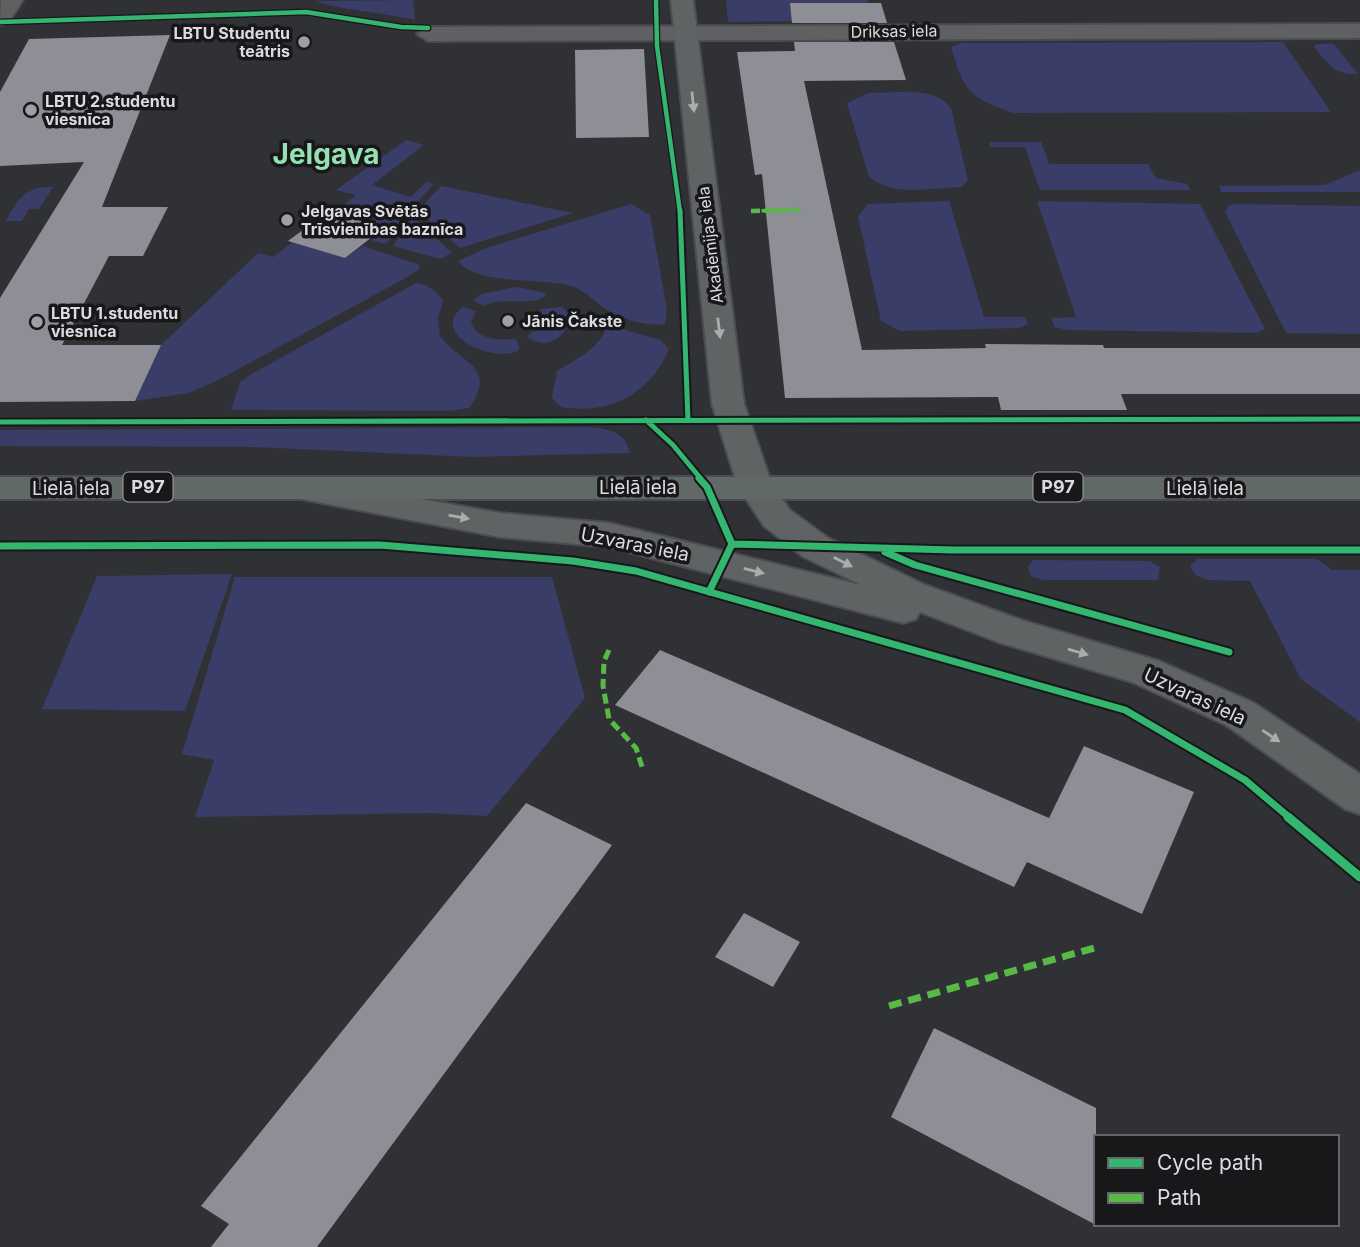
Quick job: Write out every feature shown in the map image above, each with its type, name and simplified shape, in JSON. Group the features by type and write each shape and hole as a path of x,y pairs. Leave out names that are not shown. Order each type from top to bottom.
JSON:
{"main road":[{"name":"Akadēmijas iela","path":"682,0 728,404 755,487"},
{"name":"Uzvaras iela","path":"295,487 500,525 609,535 884,604 1012,632 1145,671 1240,715 1360,797"},
{"name":"Uzvaras iela","path":"755,487 777,518 815,547 912,594 1012,632"},
{"name":"Lielā iela","path":"0,488 1360,488"}],"street":[{"path":"0,18 12,0"},
{"name":"Driksas iela","path":"428,34 1360,31"}],"shaded area":[{"path":"413,0 415,20 316,1"},
{"path":"726,0 867,0 873,20 728,22"},
{"path":"1283,42 1331,112 1013,113 986,102 970,91 960,74 951,47 960,43"},
{"path":"1316,44 1334,44 1358,74 1337,71 1314,47"},
{"path":"868,93 924,93 944,101 951,108 968,181 961,187 913,190 889,187 869,177 847,103"},
{"path":"406,140 424,145 372,185 410,197 427,182 434,184 406,214 386,244 371,240 384,227 350,218 358,212 341,207 356,195 336,190"},
{"path":"989,142 1041,142 1049,164 1148,164 1156,178 1187,184 1190,190 1040,190 1025,147 990,147"},
{"path":"1360,170 1360,192 1221,192 1219,186 1325,185"},
{"path":"441,186 573,213 460,248 418,211"},
{"path":"53,187 39,209 29,209 22,221 6,221 23,195 36,189"},
{"path":"949,201 984,317 1025,317 1028,324 1019,328 900,331 881,321 858,216 868,204"},
{"path":"1037,201 1200,204 1265,329 1257,333 1067,330 1055,327 1051,318 1076,317"},
{"path":"631,204 650,215 667,310 665,324 641,323 624,318 572,286 479,274 458,261 486,248"},
{"path":"1229,205 1360,206 1360,334 1286,333 1225,212"},
{"path":"412,219 416,219 452,253 440,259 393,246"},
{"path":"293,242 345,258 363,246 420,265 418,270 402,280 220,379 189,393 135,401 161,345 258,253 273,257"},
{"path":"416,283 428,286 441,297 443,301 438,318 440,336 473,366 478,374 480,383 469,408 448,411 231,410 240,382 250,375"},
{"path":"516,287 546,293 545,296 532,301 500,301 483,306 473,300 482,294"},
{"path":"463,307 476,311 471,322 479,333 496,339 516,339 520,349 497,354 483,351 459,337 453,328 454,318"},
{"path":"562,307 570,314 569,322 555,340 541,343 527,336 541,326 544,319 540,309"},
{"path":"607,325 661,340 669,349 661,365 639,389 612,404 579,409 561,407 552,398 557,371 594,346"},
{"path":"590,427 616,433 624,440 630,453 473,457 252,447 0,446 0,430"},
{"path":"1198,559 1317,559 1332,570 1360,570 1360,722 1301,679 1250,581 1208,580 1195,575 1190,565"},
{"path":"1033,560 1150,561 1160,567 1158,580 1043,580 1031,576 1028,568"},
{"path":"232,574 185,711 42,709 97,576"},
{"path":"235,577 552,577 585,698 487,816 428,813 195,817 214,760 182,754"}],"building":[{"path":"790,3 881,3 887,23 792,23"},
{"path":"170,35 102,207 168,207 143,256 109,256 62,345 161,345 135,401 0,402 0,298 84,162 0,166 0,92 29,39"},
{"path":"794,42 894,42 906,80 804,81 862,350 986,348 985,344 1103,345 1104,348 1360,348 1360,394 1121,394 1127,410 1001,410 998,397 785,398 762,174 755,175 737,52 795,51"},
{"path":"644,49 649,137 576,138 575,50"},
{"path":"327,212 385,227 345,258 288,241"},
{"path":"660,650 1049,818 1084,746 1194,792 1142,914 1027,862 1014,887 615,705"},
{"path":"526,803 612,845 317,1247 211,1247 229,1224 201,1206"},
{"path":"744,913 800,942 773,987 715,957"},
{"path":"934,1028 1096,1108 1094,1224 891,1117"}],"marked path":[{"path":"751,211 804,210"},
{"path":"609,650 604,661 603,686 609,719 636,748 643,770"},
{"path":"889,1006 1094,948"}],"cycle path":[{"path":"656,0 659,35 657,46 673,178 679,191 688,420"},
{"path":"0,22 306,12 401,27 428,28"},
{"path":"0,422 1360,419"},
{"path":"646,420 673,445 707,487 732,544 709,592"},
{"path":"732,544 953,550 1360,550"},
{"path":"0,546 380,545 573,561 636,571 1125,710 1245,780 1360,877"},
{"path":"885,552 915,565 1229,652"}],"place":[{"name":"LBTU Studentu teātris","path":"304,42"},
{"name":"LBTU 2.studentu viesnīca","path":"31,110"},
{"name":"Jelgavas Svētās Trīsvienības baznīca","path":"287,220"},
{"name":"Jānis Čakste","path":"508,321"},
{"name":"LBTU 1.studentu viesnīca","path":"37,322"}],"district":[{"name":"Jelgava","path":"326,154"}]}
